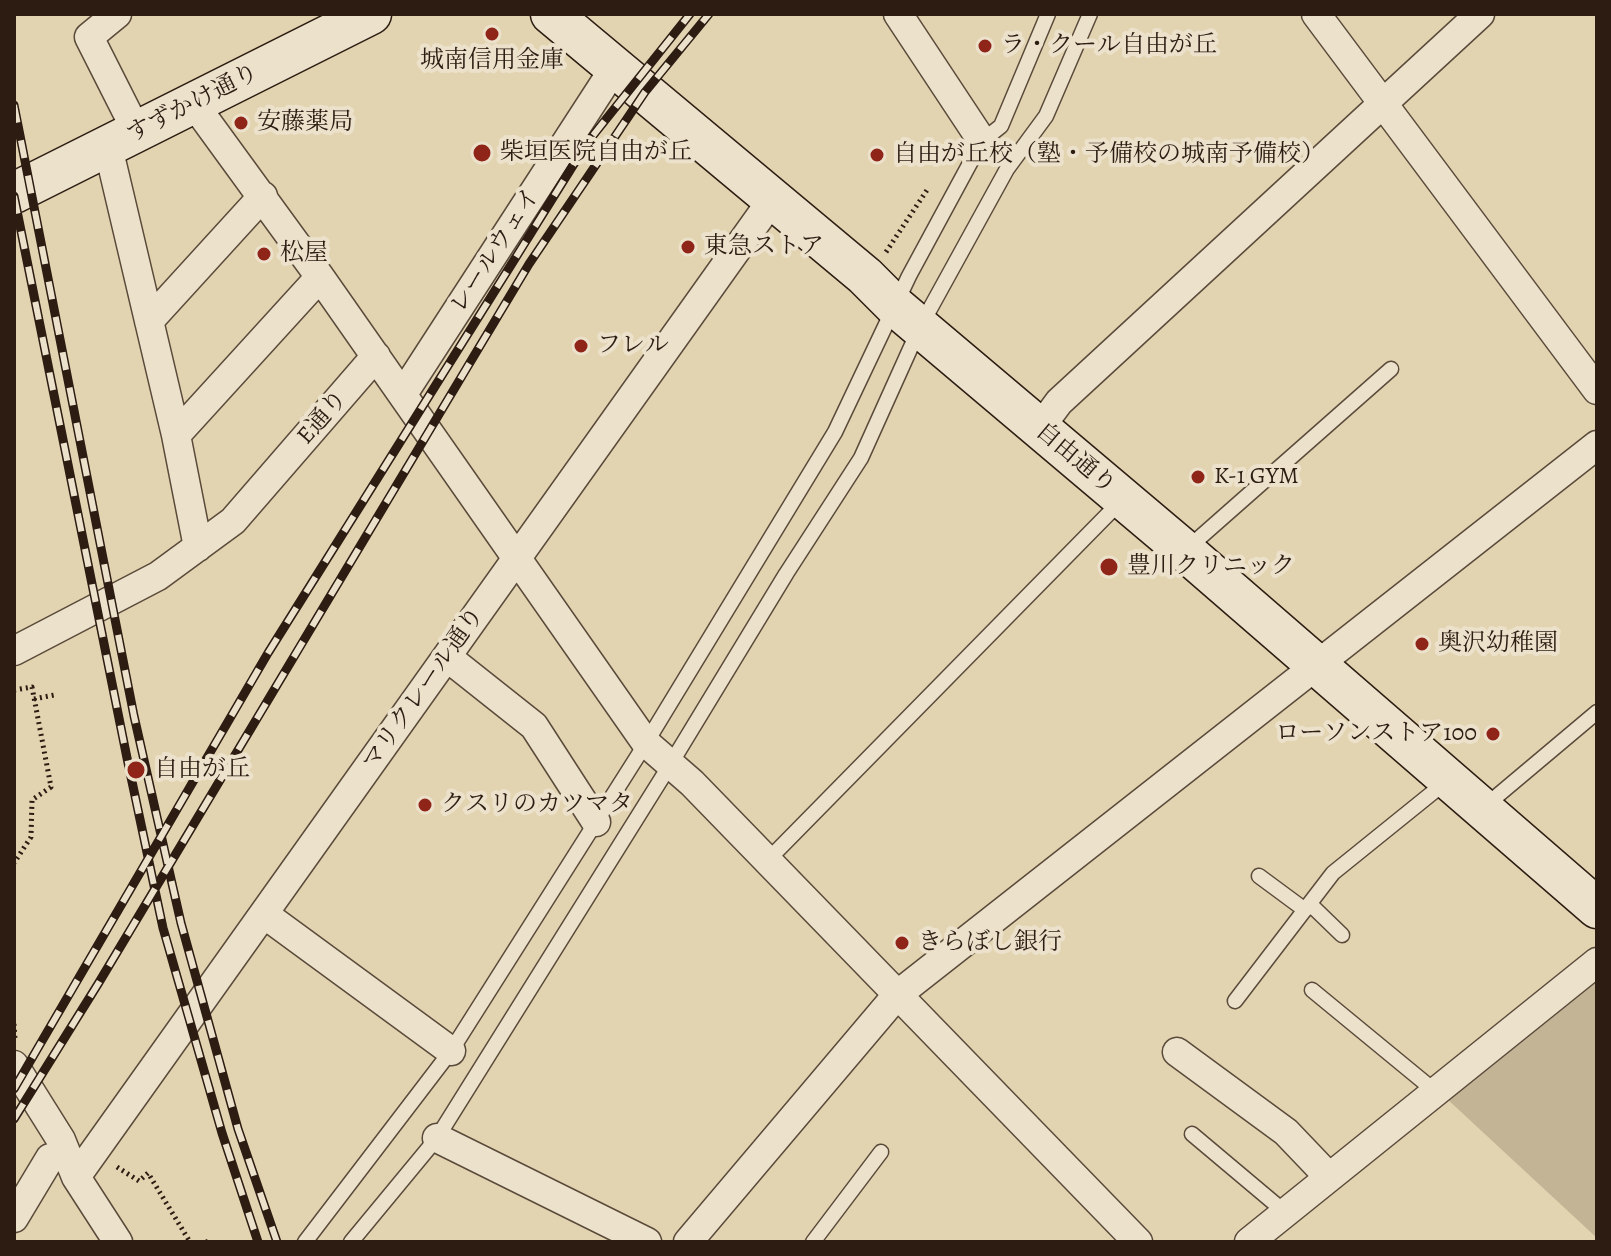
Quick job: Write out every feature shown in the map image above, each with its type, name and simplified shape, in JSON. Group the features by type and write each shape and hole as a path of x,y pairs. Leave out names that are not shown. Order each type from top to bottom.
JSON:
{"main road":[{"name":"すずかけ通り","path":"14,193 371,14"},
{"name":"自由通り","path":"551,14 865,276 908,317 1185,551 1597,908"}],"street":[{"path":"117,14 89,37 122,140 149,321 198,547"},
{"path":"898,14 982,141"},
{"path":"1316,14 1597,390"},
{"path":"1039,429 1059,402 1480,14"},
{"name":"レールウェイ","path":"403,394 615,67"},
{"path":"194,104 263,196 646,743 692,783 1138,1242"},
{"path":"149,321 263,196"},
{"name":"マリクレール通り","path":"76,1177 772,200"},
{"path":"176,435 320,277"},
{"name":"E通り","path":"14,651 158,576 233,521 376,356"},
{"path":"697,1239 897,995 1597,445"},
{"path":"447,657 534,726 596,822"},
{"path":"264,914 451,1051"},
{"path":"1249,1242 1597,962"},
{"path":"1177,1052 1286,1132 1329,1177"},
{"path":"14,1065 61,1140 76,1177 118,1242"},
{"path":"437,1138 647,1242"},
{"path":"14,1218 50,1158"}],"lane":[{"path":"351,1242 437,1138 861,458 908,317 909,276 982,141 1001,126 1048,14"},
{"path":"305,1242 451,1051 646,743 908,317 1046,116 1090,14"},
{"path":"1185,551 1391,369"},
{"path":"767,861 1123,500"},
{"path":"1483,808 1597,712"},
{"path":"1235,1001 1333,873 1450,779"},
{"path":"1259,876 1308,907 1342,935"},
{"path":"1312,990 1436,1092"},
{"path":"1192,1134 1286,1213"},
{"path":"813,1242 881,1152"}],"path":[{"path":"14,690 32,687 51,787 32,800 31,837 14,863"},
{"path":"34,699 54,695"},
{"path":"94,1153 139,1181 148,1173 190,1242"}],"shaded area":[{"path":"1597,977 1597,1238 1446,1098"}],"railway":[{"path":"14,1089 268,653 587,143 690,14"},
{"path":"14,1119 529,264 645,92 709,14"},
{"path":"14,105 134,716 181,923 238,1129 277,1242"},
{"path":"14,196 163,928 222,1133 258,1242"}],"place":[{"name":"城南信用金庫","path":"492,34"},
{"name":"ラ・クール自由が丘","path":"985,46"},
{"name":"安藤薬局","path":"241,123"},
{"name":"柴垣医院自由が丘","path":"482,153"},
{"name":"自由が丘校（塾・予備校の城南予備校）","path":"877,155"},
{"name":"東急ストア","path":"688,247"},
{"name":"松屋","path":"264,254"},
{"name":"フレル","path":"581,346"},
{"name":"K-1 GYM","path":"1198,477"},
{"name":"豊川クリニック","path":"1109,567"},
{"name":"奥沢幼稚園","path":"1422,644"},
{"name":"ローソンストア100","path":"1493,734"},
{"name":"自由が丘","path":"136,770"},
{"name":"クスリのカツマタ","path":"425,805"},
{"name":"きらぼし銀行","path":"902,943"}]}
